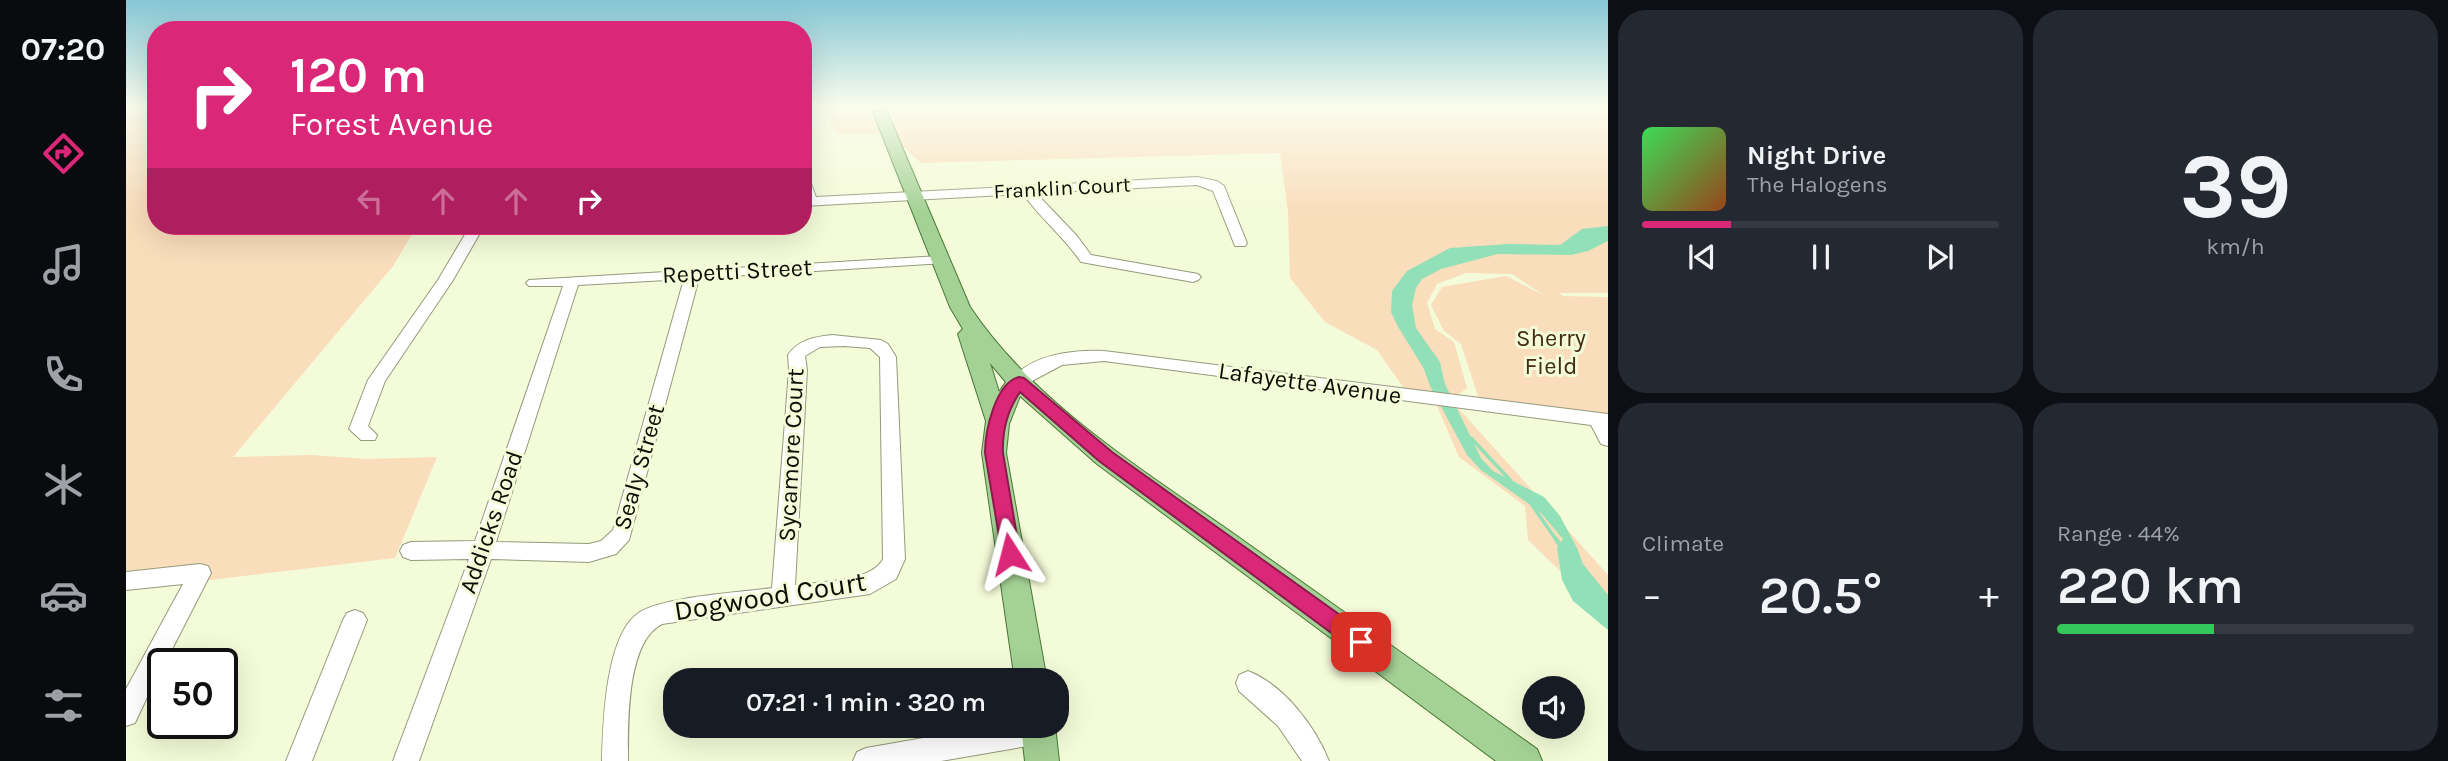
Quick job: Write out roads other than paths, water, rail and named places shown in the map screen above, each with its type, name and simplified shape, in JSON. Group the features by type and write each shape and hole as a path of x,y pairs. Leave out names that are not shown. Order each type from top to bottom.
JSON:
{"main road":[{"path":"893,143 960,307 997,420"},
{"path":"960,307 982,341 1019,382 1106,457 1525,761"},
{"path":"1019,382 1002,406 997,420 994,453 1029,668"}],"street":[{"name":"Franklin Court","path":"812,202 1197,181 1209,183 1219,189 1240,243"},
{"path":"1027,190 1040,208 1072,239 1086,259 1193,277"},
{"path":"368,435 358,429 377,380 445,280 472,235"},
{"name":"Repetti Street","path":"534,283 940,260"},
{"name":"Sealy Street","path":"411,551 589,553 608,548 622,534 693,273"},
{"name":"Addicks Road","path":"406,761 483,550 572,281"},
{"name":"Dogwood Court","path":"615,761 619,696 634,635 640,625 660,614 870,584 888,572 894,559 886,352 868,342 818,341 803,346 796,355"},
{"name":"Sycamore Court","path":"783,596 797,382 796,355"},
{"name":"Lafayette Avenue","path":"1019,382 1052,361 1078,356 1104,356 1602,420"},
{"path":"1602,420 1608,439"},
{"path":"126,582 200,573 126,714"},
{"path":"299,761 355,620"},
{"path":"1248,683 1292,721 1316,761"},
{"path":"866,761 1040,739"}],"waterway":[{"path":"1471,438 1511,481"},
{"path":"1532,505 1557,541"},
{"path":"1556,539 1562,548"}],"park label":[{"name":"Sherry Field","path":"1551,352"}]}
